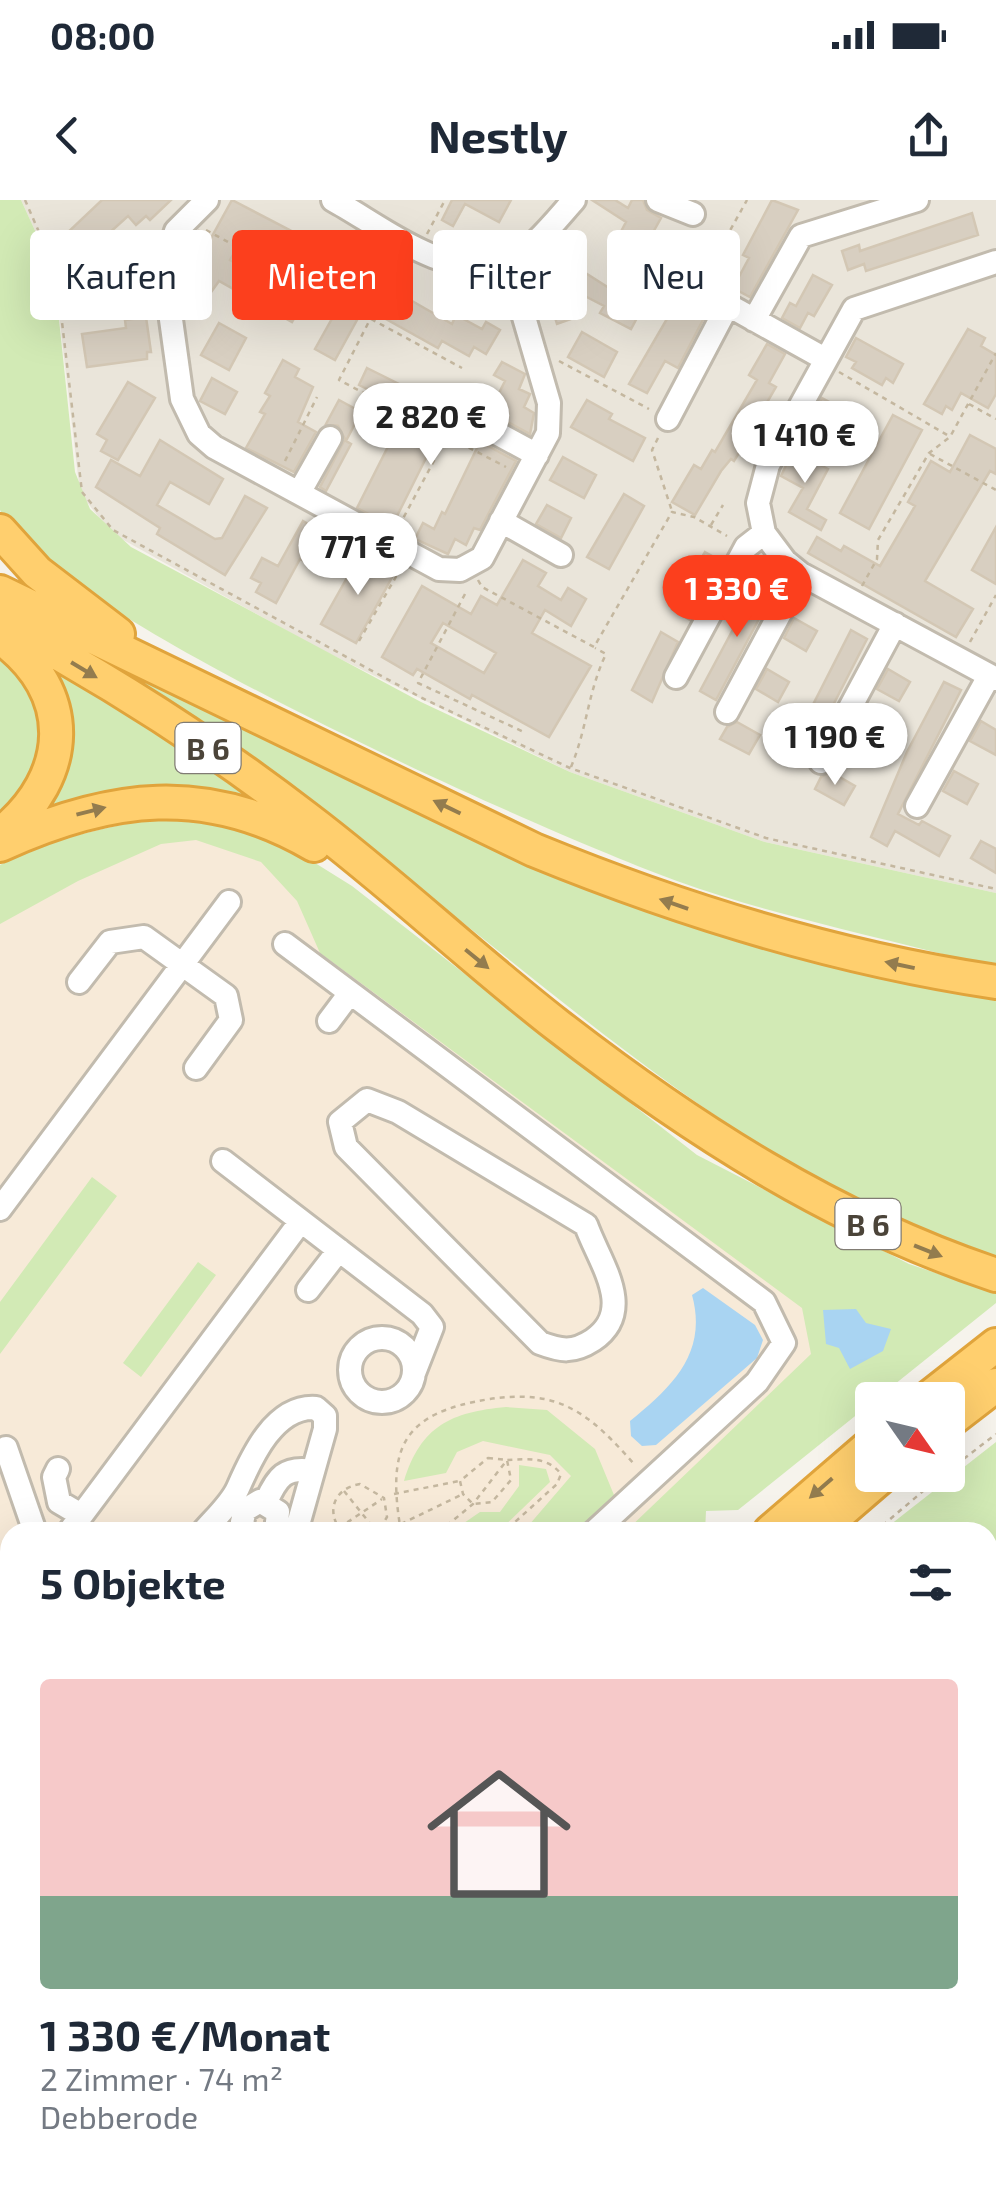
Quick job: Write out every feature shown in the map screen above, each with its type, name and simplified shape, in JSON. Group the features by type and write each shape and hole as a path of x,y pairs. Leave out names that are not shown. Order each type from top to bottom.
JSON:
{"highway":[{"path":"0,531 37,572 172,677"},
{"name":"B 6","path":"0,592 534,850 610,881 768,933 996,982"},
{"name":"B 6","path":"0,621 200,742 308,819 555,1024 691,1122 874,1228 996,1274"},
{"path":"0,637 32,664 51,702 56,722 53,768 44,790 24,815 0,835"},
{"path":"0,846 45,825 122,804 218,806 283,827 401,898"},
{"path":"949,1382 996,1345"},
{"path":"965,1409 996,1384"},
{"path":"782,1522 855,1459"},
{"path":"829,1522 863,1492"}],"street":[{"path":"207,200 168,246 164,269 188,417 214,447 439,569 460,570 482,558 537,455 550,418 525,320"},
{"path":"333,200 433,252"},
{"path":"542,230 574,200"},
{"path":"658,200 693,214"},
{"path":"754,320 802,236 917,200"},
{"path":"676,676 755,540 760,484 848,317 863,302 996,262"},
{"path":"740,312 824,361"},
{"path":"668,419 720,320"},
{"path":"465,416 537,455"},
{"path":"299,493 330,438"},
{"path":"501,522 561,555"},
{"path":"755,540 801,574 992,678 918,806"},
{"path":"727,712 801,574"},
{"path":"821,762 894,624"},
{"path":"0,1209 229,902"},
{"path":"79,982 110,942 144,936 226,996 230,1020 196,1068"},
{"path":"285,944 764,1302 784,1342 756,1382 605,1522"},
{"path":"329,1021 350,992"},
{"path":"367,1100 398,1112 586,1225 598,1261 614,1284 615,1308 604,1332 580,1348 562,1351 540,1344 366,1168 346,1147 340,1122 367,1100"},
{"path":"223,1161 406,1302 432,1326 414,1373 397,1398 366,1398 349,1372 350,1362 362,1344 406,1302"},
{"path":"586,1225 617,1192"},
{"path":"76,1522 301,1222"},
{"path":"308,1290 338,1250"},
{"path":"362,1344 382,1337 402,1344 414,1362 414,1373"},
{"path":"299,1407 316,1408 324,1416 313,1472 267,1519 243,1471 271,1432 299,1407"},
{"path":"6,1448 31,1522"},
{"path":"267,1519 284,1472 296,1468 313,1472"},
{"path":"58,1469 54,1476 60,1502 74,1522"}],"path":[{"path":"25,200 56,271 68,340 82,492 102,520 184,572 316,643 570,768 766,838 996,888"},
{"path":"413,248 445,200"},
{"path":"730,230 747,200"},
{"path":"187,220 316,290 356,212"},
{"path":"369,320 339,380 525,478"},
{"path":"372,320 462,368"},
{"path":"853,602 877,558 878,540 928,453 950,437 996,353"},
{"path":"538,364 554,358 668,419 652,450 672,512 594,647"},
{"path":"824,361 950,437"},
{"path":"275,480 317,397"},
{"path":"968,404 996,418"},
{"path":"928,453 996,490"},
{"path":"360,641 436,457"},
{"path":"710,526 723,505"},
{"path":"672,512 755,540"},
{"path":"470,566 482,587 606,654 591,686 584,737 570,768"},
{"path":"466,594 418,683 526,732"},
{"path":"960,660 996,595"},
{"path":"399,1522 394,1494 398,1456 408,1436 428,1416 457,1404 516,1396 548,1400 572,1409 616,1443 650,1481"},
{"path":"965,1458 996,1434"},
{"path":"394,1494 460,1481 488,1458 545,1460 561,1474 557,1484 515,1522"},
{"path":"460,1481 462,1494 474,1504 492,1502 511,1480 507,1460"},
{"path":"452,1522 474,1504 507,1460"},
{"path":"338,1522 333,1504 343,1490 360,1484 384,1498"},
{"path":"343,1490 370,1522"},
{"path":"888,1522 922,1492"},
{"path":"403,1522 462,1494"},
{"path":"350,1522 384,1498"},
{"path":"384,1498 387,1516 384,1522"}],"shaded area":[{"path":"21,200 996,200 996,893 765,842 570,772 314,646 111,533 80,493 60,320 212,320 212,230 35,230"},
{"path":"170,827 272,851 785,1246 820,1355 646,1522 0,1522 0,918"}],"green space":[{"path":"0,200 21,200 35,230 30,230 30,320 59,320 75,472 90,509 131,547 421,702 570,772 765,842 996,893 996,963 969,961 713,893 526,819 310,718 108,606 37,554 0,510"},
{"path":"0,607 425,813 996,992 996,1257 914,1227 761,1146 619,1046 314,810"},
{"path":"0,647 46,706 35,784 0,823"},
{"path":"37,656 138,717 283,818 33,819 51,793"},
{"path":"188,814 275,838 352,886 697,1155 909,1264 996,1293 996,1303 898,1382 855,1382 855,1416 738,1510 706,1511 705,1522 635,1522 811,1354 802,1308 320,953 297,901 261,862 196,840 161,844 78,881 0,924 0,865 68,838"},
{"path":"92,1177 117,1196 0,1354 0,1302"},
{"path":"198,1262 216,1275 141,1377 123,1363"},
{"path":"487,1409 547,1410 595,1449 614,1495 588,1522 532,1522 571,1476 550,1455 483,1441 457,1452 446,1473 404,1481 419,1447 429,1435 454,1418"},
{"path":"996,1442 996,1522 894,1522 932,1492 965,1492 965,1466"},
{"path":"519,1465 546,1469 550,1482 508,1522 466,1522 480,1512 500,1512 519,1486"}],"water":[{"path":"703,1288 755,1325 763,1340 757,1358 656,1445 642,1446 631,1436 630,1421 660,1395 683,1367 695,1334 692,1295"},
{"path":"856,1309 866,1323 891,1329 883,1351 850,1369 839,1348 826,1344 823,1310"}],"building":[{"path":"102,200 171,200 150,220 146,216 136,225 128,216 112,230 70,230"},
{"path":"232,200 290,230 232,230 232,288 219,281 212,291 212,236"},
{"path":"452,200 511,200 499,222 465,204 453,226 442,220"},
{"path":"592,200 615,200 628,208 632,200 643,200 647,210 661,218 654,230 622,230 626,222"},
{"path":"772,200 798,210 750,297 740,292 740,275 749,258 743,255"},
{"path":"972,213 978,235 866,271 864,264 848,270 842,251 859,245 860,251"},
{"path":"587,274 607,287 607,317 600,313 604,306 587,297"},
{"path":"813,275 832,285 814,316 808,313 800,328 782,318 790,303 796,306"},
{"path":"413,302 433,313 433,320 452,324 454,320 465,320 482,329 486,322 500,330 486,354 474,347 469,356 442,341 438,348 388,320 413,320"},
{"path":"125,320 146,320 151,352 147,352 147,359 87,367 82,334 126,328"},
{"path":"331,320 357,320 335,360 315,349"},
{"path":"614,320 636,320 631,329"},
{"path":"666,320 703,320 678,368 665,361 647,393 629,384"},
{"path":"219,323 246,338 229,370 201,355"},
{"path":"968,329 985,338 981,346 996,355 996,394 988,408 961,393 952,410 946,406 942,414 924,404"},
{"path":"582,332 617,352 604,377 568,357"},
{"path":"856,338 903,364 893,383 886,378 882,385 852,368 856,362 846,357"},
{"path":"767,344 785,354 769,383 776,387 758,418 770,425 762,439 751,433 734,461 731,459 721,471 695,515 672,502 694,465 701,469 712,450 715,452 757,380 749,375"},
{"path":"283,360 299,369 295,377 313,387 298,422 316,432 294,472 246,448 265,414 260,412 270,396 265,393"},
{"path":"502,362 525,374 519,389 530,394 524,407 534,413 530,434 472,403 475,398 492,407 505,381 494,375"},
{"path":"367,368 451,410 457,429 516,461 480,530 474,528 466,545 455,539 448,554 415,539 423,523 434,529 442,512 445,514 477,448 441,428 392,526 357,508 407,409 359,385"},
{"path":"212,378 237,392 225,414 200,401"},
{"path":"128,382 155,398 118,460 101,451 107,440 97,434"},
{"path":"822,398 857,417 846,436 811,418"},
{"path":"339,400 361,412 346,441 351,444 326,491 320,487 345,439 338,426 326,424"},
{"path":"587,400 612,414 609,419 645,438 633,461 571,427"},
{"path":"893,415 922,430 869,529 840,513"},
{"path":"970,435 996,449 996,474 990,471 925,581 973,609 956,637 808,553 817,537 841,551 844,546 880,566 915,506 908,502 931,461 950,472"},
{"path":"160,440 223,479 209,504 170,482 157,505 215,539 222,538 245,496 267,508 225,575 157,534 160,528 96,487 111,460 140,476"},
{"path":"793,451 828,469 807,509 826,520 821,530 789,512 803,488 781,476"},
{"path":"563,457 596,475 584,498 550,480"},
{"path":"624,494 644,506 609,569 587,557"},
{"path":"547,505 571,518 561,538 536,524"},
{"path":"303,521 331,537 315,567 300,559 276,603 256,592 261,583 251,578 262,558 278,566"},
{"path":"996,527 996,584 972,570"},
{"path":"705,552 721,561 690,620 672,609"},
{"path":"361,553 395,572 356,643 321,624"},
{"path":"523,560 546,573 538,586 561,600 568,588 586,599 571,626 545,610 532,633 591,666 549,737 472,695 470,699 417,669 413,675 382,657 422,586 471,614 481,596 497,605","holes":["443,623 496,653 484,673 431,643"]},
{"path":"759,581 775,589 716,700 700,691"},
{"path":"794,618 817,631 806,651 784,638"},
{"path":"851,630 867,639 811,748 806,748 794,742"},
{"path":"661,632 678,642 652,702 632,690"},
{"path":"767,669 789,682 778,702 756,689"},
{"path":"888,669 910,682 899,701 877,689"},
{"path":"944,682 961,690 898,814 950,836 939,856 895,831 887,846 871,837 907,752"},
{"path":"861,720 883,732 872,752 850,740"},
{"path":"981,721 996,730 996,755 970,741"},
{"path":"737,722 760,735 749,754 720,739 727,727"},
{"path":"954,771 978,784 967,804 943,791"},
{"path":"831,772 855,786 844,805 815,789 821,777"},
{"path":"981,841 996,849 996,873 971,858"}]}
